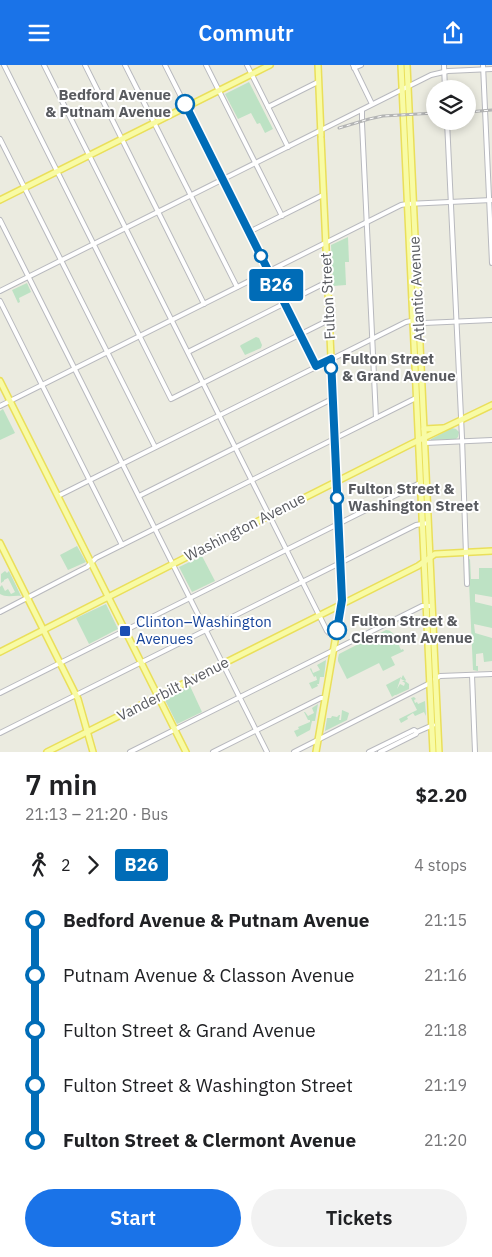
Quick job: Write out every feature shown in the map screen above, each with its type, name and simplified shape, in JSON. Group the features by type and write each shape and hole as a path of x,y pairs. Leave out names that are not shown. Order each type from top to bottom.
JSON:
{"main road":[{"path":"0,200 270,65"},
{"name":"Fulton Street","path":"316,752 341,604 318,65"},
{"name":"Atlantic Avenue","path":"401,65 416,322 425,430 424,562 432,752"},
{"name":"Atlantic Avenue","path":"407,65 410,204"},
{"name":"Atlantic Avenue","path":"416,322 416,398 420,483 430,558 438,678 439,752"},
{"path":"0,381 186,752"},
{"name":"Washington Avenue","path":"0,652 418,441 424,441 460,420 492,405"},
{"path":"425,430 445,428"},
{"path":"0,543 76,695 93,752"},
{"name":"Vanderbilt Avenue","path":"47,752 418,567 435,554 492,551"}],"street":[{"path":"4,65 171,399 329,320"},
{"path":"44,65 328,632 336,634"},
{"path":"85,65 204,304"},
{"path":"125,65 237,287"},
{"path":"165,65 316,366"},
{"path":"206,65 282,216"},
{"path":"247,65 288,147"},
{"path":"361,65 354,67 372,105"},
{"path":"444,65 444,80"},
{"path":"483,67 491,200 492,263"},
{"path":"0,291 255,163 288,147 321,135 362,110 427,77 438,73 483,67 492,69"},
{"path":"268,107 318,82"},
{"path":"362,110 376,418"},
{"path":"447,130 467,584"},
{"path":"0,139 155,447"},
{"path":"249,232 323,195"},
{"path":"0,406 400,205 491,200"},
{"path":"0,219 267,752"},
{"path":"188,351 327,282"},
{"path":"0,301 122,545"},
{"path":"58,496 406,322 492,320"},
{"path":"0,612 79,571 96,558 416,398"},
{"path":"139,496 332,399"},
{"path":"424,441 462,442 492,440"},
{"path":"0,693 420,483"},
{"path":"0,733 416,525 425,523"},
{"path":"130,752 422,606 432,606"},
{"path":"294,752 438,678 492,674"},
{"path":"470,675 475,752"},
{"path":"213,752 321,698 325,698"},
{"path":"370,752 414,730 417,731 438,725"},
{"path":"380,752 416,734 417,731"}],"green space":[{"path":"249,82 273,129 265,133 260,123 257,124 251,113 238,119 225,94"},
{"path":"348,237 349,262 345,262 346,285 333,286 331,245"},
{"path":"27,283 31,292 19,298 20,302 18,303 12,290"},
{"path":"256,337 259,338 262,345 261,348 245,355 240,346"},
{"path":"3,409 15,433 0,440 0,411"},
{"path":"452,428 459,432 456,439 432,440 431,442 431,439"},
{"path":"77,546 86,562 68,570 60,555"},
{"path":"202,556 215,581 192,592 179,567"},
{"path":"470,559 471,579 479,579 479,568 492,568 492,597 475,594 475,602 492,606 492,628 474,624 475,633 492,638 492,661 484,662 483,653 476,654 478,671 473,670 468,560"},
{"path":"5,571 7,573 9,571 21,596 0,594 0,587 2,585 5,591 8,589 11,594 15,592 8,578 1,583 1,574"},
{"path":"106,604 118,629 89,644 76,618"},
{"path":"386,630 394,634 401,650 403,649 404,651 391,657 395,665 383,671 379,663 347,679 338,661 339,654"},
{"path":"326,660 324,677 320,677 318,686 312,689 309,683 317,680 310,669 313,673 320,670 317,665"},
{"path":"401,677 397,689 400,684 404,686 405,683 402,681 409,684 409,689 392,697 386,685"},
{"path":"190,686 202,712 177,724 164,698"},
{"path":"414,697 416,699 414,700 415,703 417,702 418,704 425,701 426,716 424,712 415,716 413,713 401,723 399,719 417,710 411,698"},
{"path":"318,704 315,721 312,721 310,730 297,737 294,731 299,729 298,727 310,722 304,712 308,716 314,713 312,708"},
{"path":"342,710 349,713 347,720 325,731 327,718 340,715 339,720 341,720"}],"railway":[{"path":"476,111 492,110"},
{"path":"339,128 383,116 426,114"}],"bus line":[{"name":"B26","path":"185,104 316,366 331,359 342,600 337,630"}],"place":[{"name":"Bedford Avenue & Putnam Avenue","path":"185,104"},
{"name":"Fulton Street & Grand Avenue","path":"331,368"},
{"name":"Fulton Street & Washington Street","path":"337,498"},
{"name":"Fulton Street & Clermont Avenue","path":"337,630"},
{"name":"Clinton–Washington Avenues","path":"125,631"}]}
